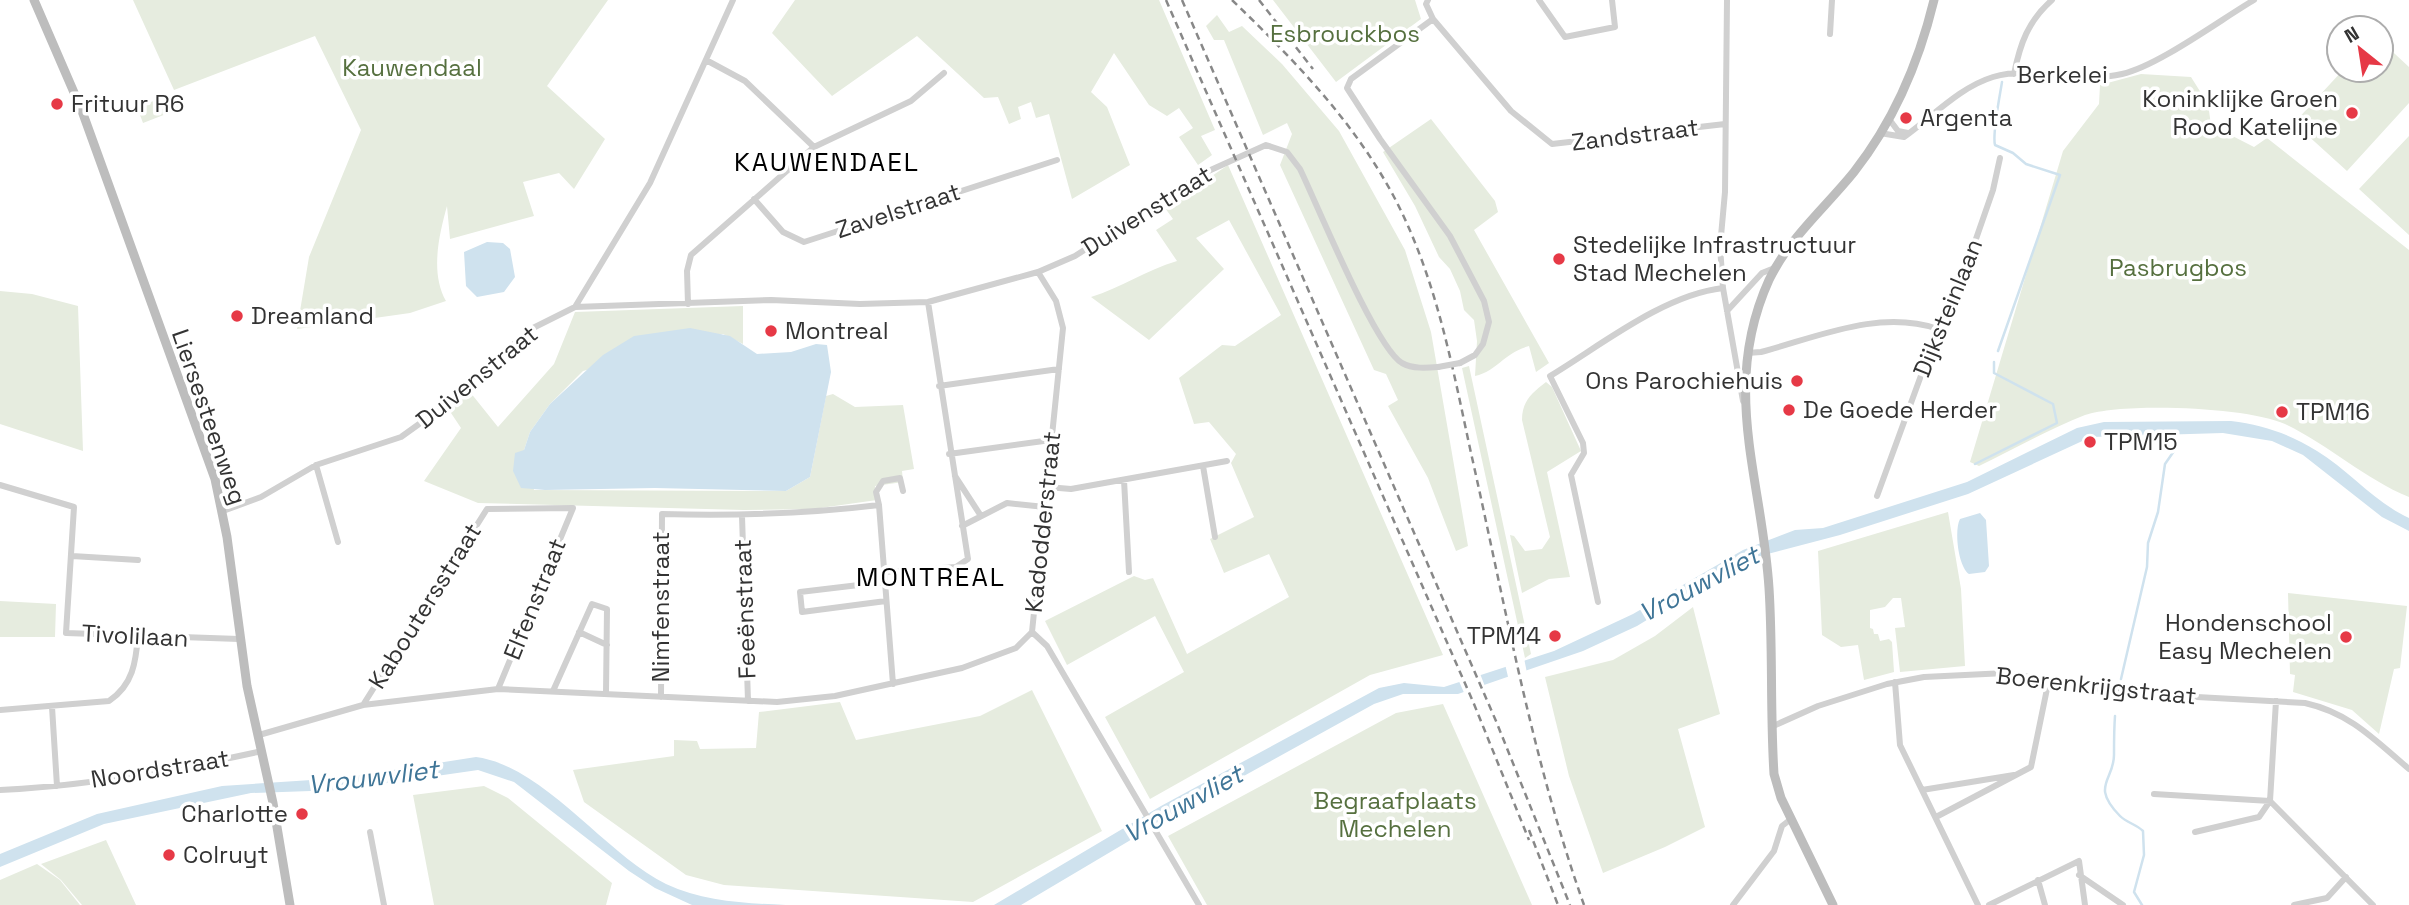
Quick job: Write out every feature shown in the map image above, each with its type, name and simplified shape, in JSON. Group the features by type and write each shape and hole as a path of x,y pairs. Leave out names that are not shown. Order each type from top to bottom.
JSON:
{"main road":[{"name":"Liersesteenweg","path":"34,0 82,111 209,459 223,511 239,639 272,798 290,905"},
{"path":"1833,905 1791,819 1774,774 1766,564 1744,403 1747,352 1760,302 1777,267 1807,225 1856,169 1889,119 1911,76 1934,0"}],"street":[{"path":"575,307 650,183 733,0"},
{"path":"1419,0 1427,2"},
{"path":"1539,0 1565,37 1615,27 1612,0"},
{"path":"1726,124 1727,0"},
{"path":"1830,33 1832,0"},
{"path":"2014,74 2019,48 2028,26 2052,0"},
{"name":"Berkelei","path":"1910,132 1970,88 1994,77 2014,74 2121,75 2142,68 2253,0"},
{"name":"Zandstraat","path":"1427,2 1433,19 1511,111 1552,144 1726,124 1725,192 1720,247 1723,288 1744,403"},
{"name":"Duivenstraat","path":"223,511 261,497 316,465 401,437 440,409 531,329 575,307 771,300 860,304 928,302 1038,272 1075,256 1204,173 1253,149 1272,145 1287,152 1300,169 1386,347 1394,357 1408,366 1438,367 1460,363 1475,355 1483,344 1489,322 1484,301 1450,236 1347,88 1351,79 1433,19"},
{"path":"706,60 745,81 814,147"},
{"path":"688,304 687,271 691,255 814,147 911,101 944,73"},
{"path":"1889,119 1899,131 1910,132"},
{"path":"1880,133 1904,137 1910,132"},
{"name":"Dijksteinlaan","path":"1877,496 1938,329 1944,331 1993,190 2000,158"},
{"name":"Zavelstraat","path":"754,199 783,232 804,242 1057,160"},
{"path":"1727,311 1762,273 1777,267"},
{"name":"Kadodderstraat","path":"259,735 363,705 498,689 777,702 835,696 931,677 1016,648 1032,632 1063,328 1056,301 1038,272"},
{"path":"1598,602 1571,475 1584,453 1583,443 1550,376 1672,302 1723,288"},
{"path":"883,572 962,565 968,554 949,454 928,302"},
{"path":"1747,352 1761,352 1880,322 1915,321 1938,329"},
{"path":"939,386 1059,369"},
{"path":"949,454 1051,440"},
{"path":"1047,487 1071,489 1227,461"},
{"path":"316,465 338,542"},
{"path":"1203,466 1215,537"},
{"path":"892,684 878,485 899,474 903,491"},
{"path":"953,474 981,516"},
{"path":"1124,480 1129,572"},
{"name":"Tivolilaan","path":"0,485 74,507 66,633 239,639"},
{"path":"962,526 1007,503 1045,507"},
{"path":"742,516 878,505"},
{"name":"Elfenstraat","path":"498,689 573,508"},
{"name":"Kaboutersstraat","path":"363,705 487,509 573,508"},
{"name":"Nimfenstraat","path":"661,696 662,514 742,516"},
{"name":"Feeënstraat","path":"742,516 748,701"},
{"path":"72,556 138,559"},
{"path":"884,582 800,592 802,612 886,601"},
{"path":"553,691 592,604 607,609 607,692"},
{"path":"579,632 607,645"},
{"path":"1032,632 1047,646 1199,905"},
{"path":"0,710 102,704 115,697 135,668 138,635"},
{"name":"Boerenkrijgstraat","path":"1771,727 1818,706 1895,682 1924,677 2006,673 2124,693 2276,701 2332,709 2352,721 2409,769"},
{"path":"1936,817 2019,774 2034,762 2049,679"},
{"path":"1895,682 1900,745 1978,905"},
{"path":"2195,832 2259,817 2270,801 2276,701"},
{"name":"Noordstraat","path":"52,707 57,786"},
{"name":"Noordstraat","path":"0,790 57,786 201,765 262,751"},
{"path":"1922,790 2019,774"},
{"path":"2154,794 2270,801 2373,905"},
{"path":"1734,905 1774,851 1782,826 1791,819"},
{"path":"370,832 384,905"},
{"path":"1993,904 2079,861 2085,905"},
{"path":"2079,875 2123,905"},
{"path":"2294,905 2329,901 2346,877"},
{"path":"2038,880 2045,905"}],"green space":[{"name":"Kauwendaal","path":"133,0 608,0 547,86 605,139 574,189 559,173 523,182 534,216 450,239 447,206 439,241 437,266 441,290 446,301 410,313 297,329 309,257 361,130 315,36 174,90"},
{"path":"795,0 1159,0 1215,130 1201,136 1212,155 1198,165 1179,137 1193,128 1179,108 1167,116 1149,105 1114,53 1091,92 1107,107 1130,165 1072,199 1049,114 1036,118 1031,102 1018,107 1021,119 1009,124 998,97 984,98 917,36 832,96 772,33"},
{"name":"Esbrouckbos","path":"1273,0 1415,0 1421,19 1336,82"},
{"path":"1217,15 1229,32 1242,26 1282,64 1339,131 1405,250 1431,332 1468,546 1456,551 1428,478 1388,406 1398,400 1386,374 1374,370 1280,165 1292,134 1287,123 1263,135 1224,40 1214,40 1206,26"},
{"name":"Koninklijke Groen Rood Katelijne","path":"2395,54 2409,67 2409,103 2347,171 2294,123 2330,84 2395,84"},
{"name":"Pasbrugbos","path":"2141,74 2191,77 2208,104 2211,125 2254,147 2267,138 2409,250 2409,497 2377,481 2285,424 2268,418 2216,410 2155,408 2103,411 2085,415 1979,466 1970,462 2063,151 2099,104 2100,85"},
{"path":"173,94 179,109 143,123 137,107"},
{"path":"1431,119 1495,201 1498,212 1474,230 1549,363 1536,372 1529,346 1475,376 1477,341 1474,320 1464,310 1460,291 1450,269 1439,257 1415,206 1383,152"},
{"name":"Koninklijke Groen Rood Katelijne","path":"2409,136 2409,235 2359,189"},
{"path":"1228,165 1443,655 1370,675 1150,799 1105,717 1184,672 1155,616 1067,665 1045,621 1134,576 1145,580 1153,578 1187,654 1289,597 1269,554 1224,573 1210,539 1254,517 1231,463 1236,454 1209,422 1194,424 1179,378 1222,345 1235,346 1281,315 1229,220 1196,238 1224,269 1149,340 1091,297 1177,261 1156,230 1173,219 1165,208"},
{"path":"0,291 32,294 78,306 83,451 0,424"},
{"path":"743,306 743,344 723,334 583,371 550,404 530,432 524,450 534,490 786,491 810,477 826,396 833,394 855,407 903,405 914,469 902,471 903,482 875,486 877,500 813,509 744,510 478,503 424,481 461,428 449,410 470,392 498,427 554,364 575,312"},
{"path":"1469,366 1531,654 1525,658 1462,368"},
{"path":"1546,382 1552,387 1581,451 1547,472 1570,577 1549,579 1522,593 1510,535 1514,536 1525,551 1542,549 1550,537 1522,420 1529,398"},
{"path":"1948,512 1961,589 1965,666 1900,672 1895,628 1905,627 1901,598 1893,598 1885,607 1870,610 1870,628 1874,634 1878,634 1880,641 1889,639 1892,642 1894,672 1864,680 1858,645 1841,647 1822,635 1818,551"},
{"name":"Hondenschool Easy Mechelen","path":"2288,593 2407,606 2400,668 2394,669 2379,734 2352,710 2293,692 2295,675 2290,674"},
{"path":"0,601 56,604 55,637 0,637"},
{"path":"1693,607 1720,714 1678,729 1705,827 1603,873 1569,776 1545,677 1613,660 1655,636"},
{"path":"1032,690 1102,831 973,902 724,885 686,875 584,802 573,770 674,756 674,740 697,741 700,749 756,748 759,712 840,702 856,740 980,716"},
{"name":"Begraafplaats Mechelen","path":"1443,704 1532,905 1207,905 1168,836 1396,713"},
{"path":"484,786 508,798 612,883 606,905 434,905 413,795"},
{"path":"106,840 136,905 82,905 61,880 41,864"},
{"path":"37,864 60,880 80,905 0,905 0,880"}],"water":[{"path":"487,242 503,243 510,249 515,277 504,292 477,297 466,286 464,252"},
{"path":"690,328 730,336 757,354 791,352 816,344 827,345 831,372 810,477 786,491 521,488 513,471 515,453 524,450 530,432 550,404 603,355 634,336"},
{"name":"Vrouwvliet","path":"2231,421 2276,431 2317,451 2384,504 2409,518 2409,531 2382,517 2303,455 2272,441 2223,433 2091,437 1968,494 1840,535 1745,560 1637,626 1583,651 1458,694 1403,694 1374,704 1166,819 1021,905 994,905 1161,806 1379,688 1404,683 1444,687 1554,651 1633,614 1743,550 1795,530 1823,528 1967,482 2077,428 2104,422"},
{"path":"1980,513 1986,520 1989,566 1985,572 1969,574 1960,556 1958,524 1960,519"},
{"name":"Vrouwvliet","path":"476,757 501,764 526,776 620,853 666,884 710,898 786,905 692,905 655,888 629,871 514,782 478,770 339,790 251,793 104,824 0,867 0,854 97,814 222,786 342,778"}],"pier":[{"path":"1524,658 1527,673 1509,681 1505,664"},
{"path":"1479,671 1486,689 1465,695 1458,679"}],"waterway":[{"path":"1998,351 2060,175 2026,164 2013,153 1995,145 1995,124 2002,82"},
{"path":"1975,464 2057,423 2053,404 1994,373 1994,362"},
{"path":"2121,679 2147,567 2148,543 2158,512 2165,464 2174,451"},
{"path":"2115,716 2113,764 2105,790 2111,806 2120,816 2143,831 2144,855 2134,892 2142,905"}],"railway":[{"path":"1166,0 1474,704 1529,840"},
{"path":"1182,0 1496,721 1570,905"},
{"path":"1232,0 1299,68 1340,115 1377,167 1393,195 1421,257 1449,354 1534,738 1584,905"},
{"path":"1259,0 1313,69"},
{"path":"1529,830 1558,905"}],"place":[{"name":"Frituur R6","path":"57,104"},
{"name":"Koninklijke Groen Rood Katelijne","path":"2352,113"},
{"name":"Argenta","path":"1906,118"},
{"name":"Stedelijke Infrastructuur Stad Mechelen","path":"1559,259"},
{"name":"Dreamland","path":"237,316"},
{"name":"Montreal","path":"771,331"},
{"name":"Ons Parochiehuis","path":"1797,381"},
{"name":"De Goede Herder","path":"1789,410"},
{"name":"TPM16","path":"2282,412"},
{"name":"TPM15","path":"2090,442"},
{"name":"TPM14","path":"1555,636"},
{"name":"Hondenschool Easy Mechelen","path":"2346,637"},
{"name":"Charlotte","path":"302,814"},
{"name":"Colruyt","path":"169,855"}],"district":[{"name":"KAUWENDAEL","path":"827,162"},
{"name":"MONTREAL","path":"931,577"}]}
